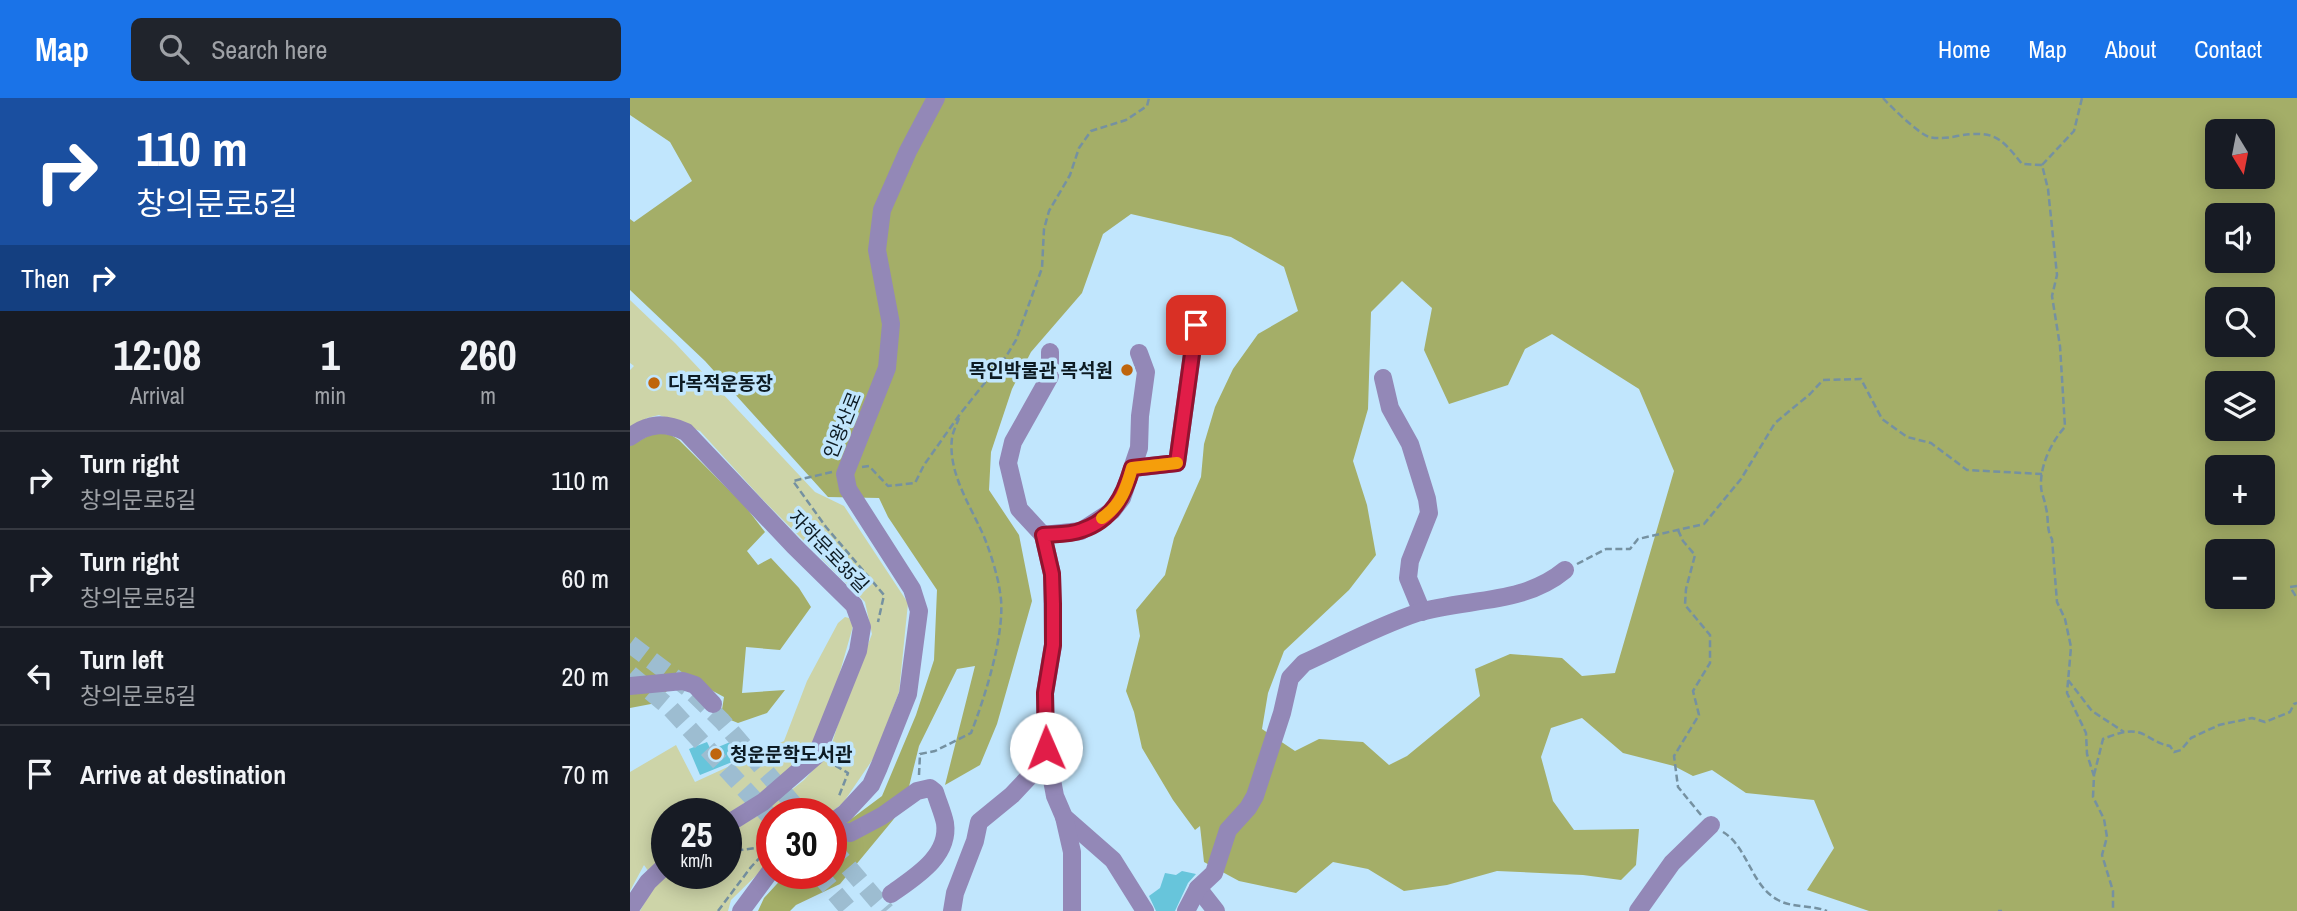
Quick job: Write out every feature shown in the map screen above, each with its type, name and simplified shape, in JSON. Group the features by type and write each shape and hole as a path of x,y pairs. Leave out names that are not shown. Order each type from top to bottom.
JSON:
{"street":[{"name":"인왕산로","path":"847,811 871,785 908,694 919,611 912,589 848,489 845,474 887,368 891,324 877,250 882,210 908,151 936,98"},
{"path":"1132,468 1177,463 1196,325"},
{"path":"1050,352 1050,376 1013,442 1009,463 1019,509 1043,535 1052,574 1053,645 1045,693 1046,748 1055,796 1064,817 1072,852 1072,911"},
{"path":"1043,535 1081,531 1112,511 1122,498 1139,448 1146,372 1139,353"},
{"path":"1383,378 1390,408 1410,444 1427,499 1429,513 1410,561 1408,578 1422,612"},
{"name":"자하문로35길","path":"630,437 643,427 654,425 666,424 686,432 854,605 860,616 862,627 858,652 816,756 763,802 742,815"},
{"path":"1186,911 1198,888 1214,873 1228,830 1255,796 1282,713 1290,678 1304,663 1422,612 1465,602 1523,594 1556,578 1565,570"},
{"path":"630,686 684,681 695,685 713,704"},
{"path":"951,911 979,822 1012,794 1042,763 1046,748"},
{"path":"847,832 882,816 917,792 930,788 935,792 945,826 941,846 929,867 891,894"},
{"path":"1064,817 1113,860 1144,911"},
{"path":"1638,911 1672,863 1710,826"},
{"path":"630,909 651,879"},
{"path":"1198,888 1216,911"},
{"path":"741,911 757,889"}],"path":[{"path":"874,632 884,595 826,527 793,481 848,467 869,466 888,486 915,483 924,465 960,414 1016,340 1042,268 1044,229 1049,211 1070,174 1079,149 1091,131 1126,120 1147,106 1149,98"},
{"path":"1883,98 1894,111 1928,136 1947,138 1990,134 2007,145 2022,164 2042,165 2074,131 2082,98"},
{"path":"2042,165 2048,189 2057,275 2052,296 2066,407 2065,427 2053,440 2040,487 2047,509 2047,531 2052,539 2057,601 2071,647 2067,693 2086,733 2087,754 2094,776"},
{"path":"1565,570 1606,549 1630,549 1638,539 1704,524 1741,479 1775,423 1823,380 1861,379 1882,419 1907,437 1931,443 1967,470 2042,474"},
{"path":"918,782 920,754 935,751 971,733 981,707 1002,619 1000,591 982,532 963,496 954,458 952,439 960,414"},
{"path":"1678,530 1695,555 1686,589 1685,605 1710,635 1710,663 1693,691 1699,715 1674,756 1678,786 1710,826 1727,834 1763,888 1780,901 1827,911"},
{"path":"2297,586 2290,587 2297,598"},
{"path":"2067,680 2092,711 2123,732"},
{"path":"2113,911 2113,891 2102,855 2107,837 2104,819 2093,797 2094,776 2104,739 2123,732 2141,733 2158,744 2170,746 2174,752 2181,750 2191,738 2219,725 2252,718 2265,722 2290,712 2297,703"},
{"path":"834,753 831,763 848,773 839,798"},
{"path":"718,911 756,862"}],"green space":[{"path":"630,98 2297,98 2297,911 1869,911 1807,890 1834,848 1814,800 1746,793 1712,770 1693,776 1674,766 1623,753 1582,718 1551,728 1541,757 1553,801 1574,830 1639,829 1636,865 1621,880 1583,875 1497,871 1447,885 1404,891 1368,869 1333,862 1296,893 1239,881 1204,862 1200,826 1195,830 1173,800 1142,748 1126,691 1140,636 1136,610 1165,575 1174,538 1201,477 1204,444 1215,407 1233,369 1258,334 1298,311 1284,267 1231,237 1131,214 1103,234 1082,293 1031,352 1012,389 991,452 989,490 1019,535 1032,601 997,724 980,765 945,785 975,666 957,669 919,746 905,803 847,876 847,822 882,796 916,715 934,660 937,590 888,517 879,498 828,497 705,361 630,290 630,219 634,222 692,181 670,142 630,115","holes":["1402,281 1432,308 1424,350 1449,404 1508,385 1525,349 1552,334 1639,389 1674,471 1615,673 1582,676 1562,658 1510,654 1475,669 1480,696 1407,756 1389,765 1363,742 1319,739 1295,751 1262,729 1268,693 1284,651 1349,590 1376,555 1367,505 1353,461 1368,409 1371,312"]},
{"path":"630,300 675,343 815,492 844,506 908,603 899,692 875,756 846,798 782,798 804,780 829,753 872,634 865,602 765,502 700,431 659,415 647,418 630,430 630,370 634,366 630,363"},
{"path":"655,432 671,435 679,440 745,506 765,532 747,551 758,565 771,558 799,588 811,607 780,650 746,647 742,693 785,690 767,713 738,723 721,716 724,697 687,677 630,682 630,446"},
{"path":"845,617 849,618 853,626 836,686 811,750 769,787 742,805 742,798 651,798 651,875 644,865 630,891 630,772 676,745 695,782 784,741 807,681 838,623"},
{"path":"667,691 651,704 630,708 630,694"},
{"path":"756,817 756,876 731,900 728,911 640,911 652,889 742,889 742,825"},
{"path":"772,889 830,889 796,905 790,911 758,911"}],"building":[{"name":"청운문학도서관","path":"735,740 742,758 700,775 689,749 707,742 711,750"},
{"path":"1182,871 1196,874 1188,883 1175,911 1156,911 1149,896 1160,888 1165,873 1176,875"}],"tunnel":[{"path":"630,644 688,688 722,721 788,798"},
{"path":"630,674 671,709 756,802"},
{"path":"847,866 886,911"},
{"path":"831,889 850,911"}],"slow traffic":[{"path":"1102,518 1112,511 1122,498 1132,468 1177,463"}],"place":[{"name":"목인박물관 목석원","path":"1127,370"},
{"name":"다목적운동장","path":"654,383"},
{"name":"청운문학도서관","path":"716,754"}],"route":[{"path":"1046,748 1045,693 1053,645 1053,604 1052,574 1043,535 1081,531 1112,511 1122,498 1132,468 1177,463 1186,414 1196,325"}]}
